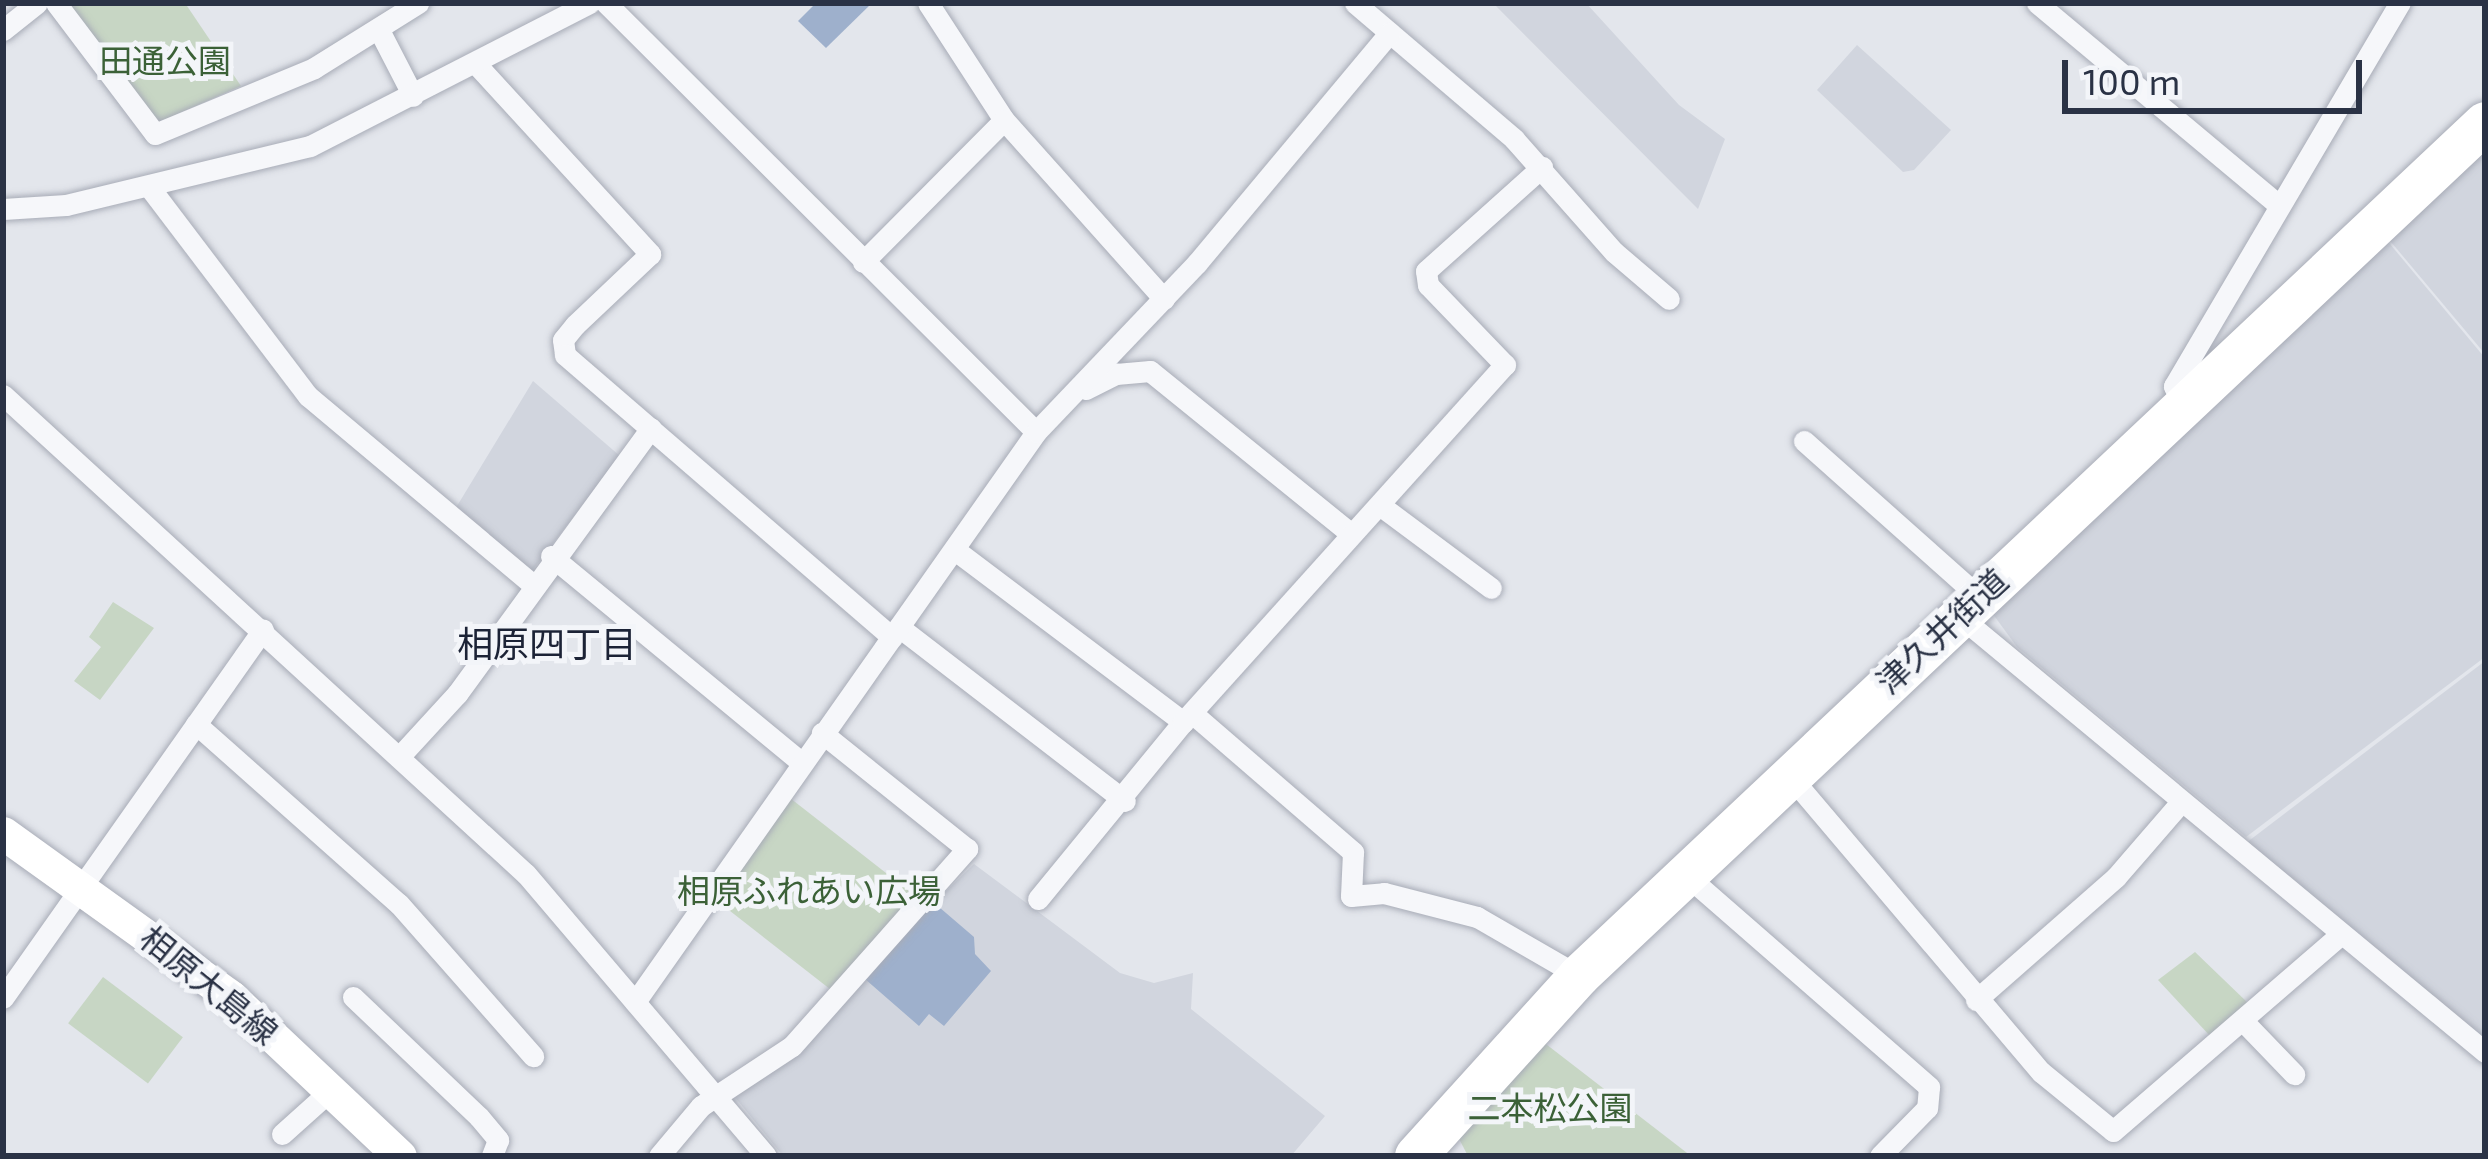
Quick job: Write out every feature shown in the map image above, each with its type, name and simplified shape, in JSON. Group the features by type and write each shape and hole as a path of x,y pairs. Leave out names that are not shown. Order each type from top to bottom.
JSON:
{"highway":[{"name":"津久井街道","path":"1431,1151 1580,976 2485,123"}],"street":[{"path":"3,30 37,3"},
{"path":"56,3 154,134 314,68 418,3"},
{"path":"3,209 150,188 310,146 589,3"},
{"path":"606,3 1036,431"},
{"path":"928,3 1004,120 1164,299"},
{"path":"1354,3 1542,167 1613,252 1669,299"},
{"path":"2037,3 2279,205"},
{"path":"2183,404 2174,386 2400,3"},
{"path":"379,30 413,97"},
{"path":"635,1002 1036,431 1164,299 1389,33"},
{"path":"476,64 648,248 648,259 562,345 652,428 895,632 1125,801"},
{"path":"863,262 1004,120"},
{"path":"1038,899 1125,801 1187,718 1505,365 1428,285 1426,271 1542,167"},
{"path":"150,188 308,396 531,583"},
{"path":"1066,403 1107,377 1150,371 1349,533"},
{"path":"3,395 526,874 766,1156"},
{"path":"399,758 457,694 531,583 652,428"},
{"path":"1804,441 1968,606 2181,802 2485,1052"},
{"path":"1381,506 1491,588"},
{"path":"955,550 1187,718 1353,852 1351,896 1384,893 1478,916 1580,976"},
{"path":"551,556 801,762"},
{"path":"3,998 263,630"},
{"path":"196,724 399,904 533,1056"},
{"path":"659,1156 713,1099 792,1046 968,849 822,734"},
{"path":"1789,776 2041,1072 2113,1131 2342,934"},
{"path":"1976,1000 2116,877 2181,802"},
{"name":"相原大島線","path":"3,833 231,997 400,1156"},
{"path":"1685,874 1929,1087 1927,1108 1880,1156"},
{"path":"353,997 479,1117 498,1140 492,1156"},
{"path":"2243,1022 2294,1074"},
{"path":"282,1134 330,1091"}],"shaded area":[{"path":"1493,3 1586,3 1679,105 1725,139 1698,209"},
{"path":"1857,45 1951,130 1914,170 1903,172 1817,90"},
{"path":"2485,149 2485,354 2386,236"},
{"path":"2385,238 2485,358 2485,657 2246,837 2017,647 1990,610"},
{"path":"533,381 620,456 531,572 454,511"},
{"path":"2485,661 2485,1041 2246,843"},
{"path":"974,864 1120,973 1154,983 1193,973 1191,1009 1325,1116 1291,1156 783,1156 734,1096"}],"green space":[{"name":"田通公園","path":"60,3 185,3 241,86 150,126"},
{"path":"113,602 154,628 100,700 74,681 101,647 89,637"},
{"name":"相原ふれあい広場","path":"790,798 915,895 837,995 712,897"},
{"path":"2195,952 2248,1003 2211,1037 2158,980"},
{"path":"103,977 183,1037 148,1084 68,1023"},
{"name":"二本松公園","path":"1542,1041 1691,1156 1468,1156 1457,1135"}],"water":[{"path":"816,3 872,3 826,48 798,21"},
{"path":"932,901 974,937 975,954 991,971 944,1026 929,1014 919,1026 865,979"}],"district":[{"name":"相原四丁目","path":"547,643"}]}
